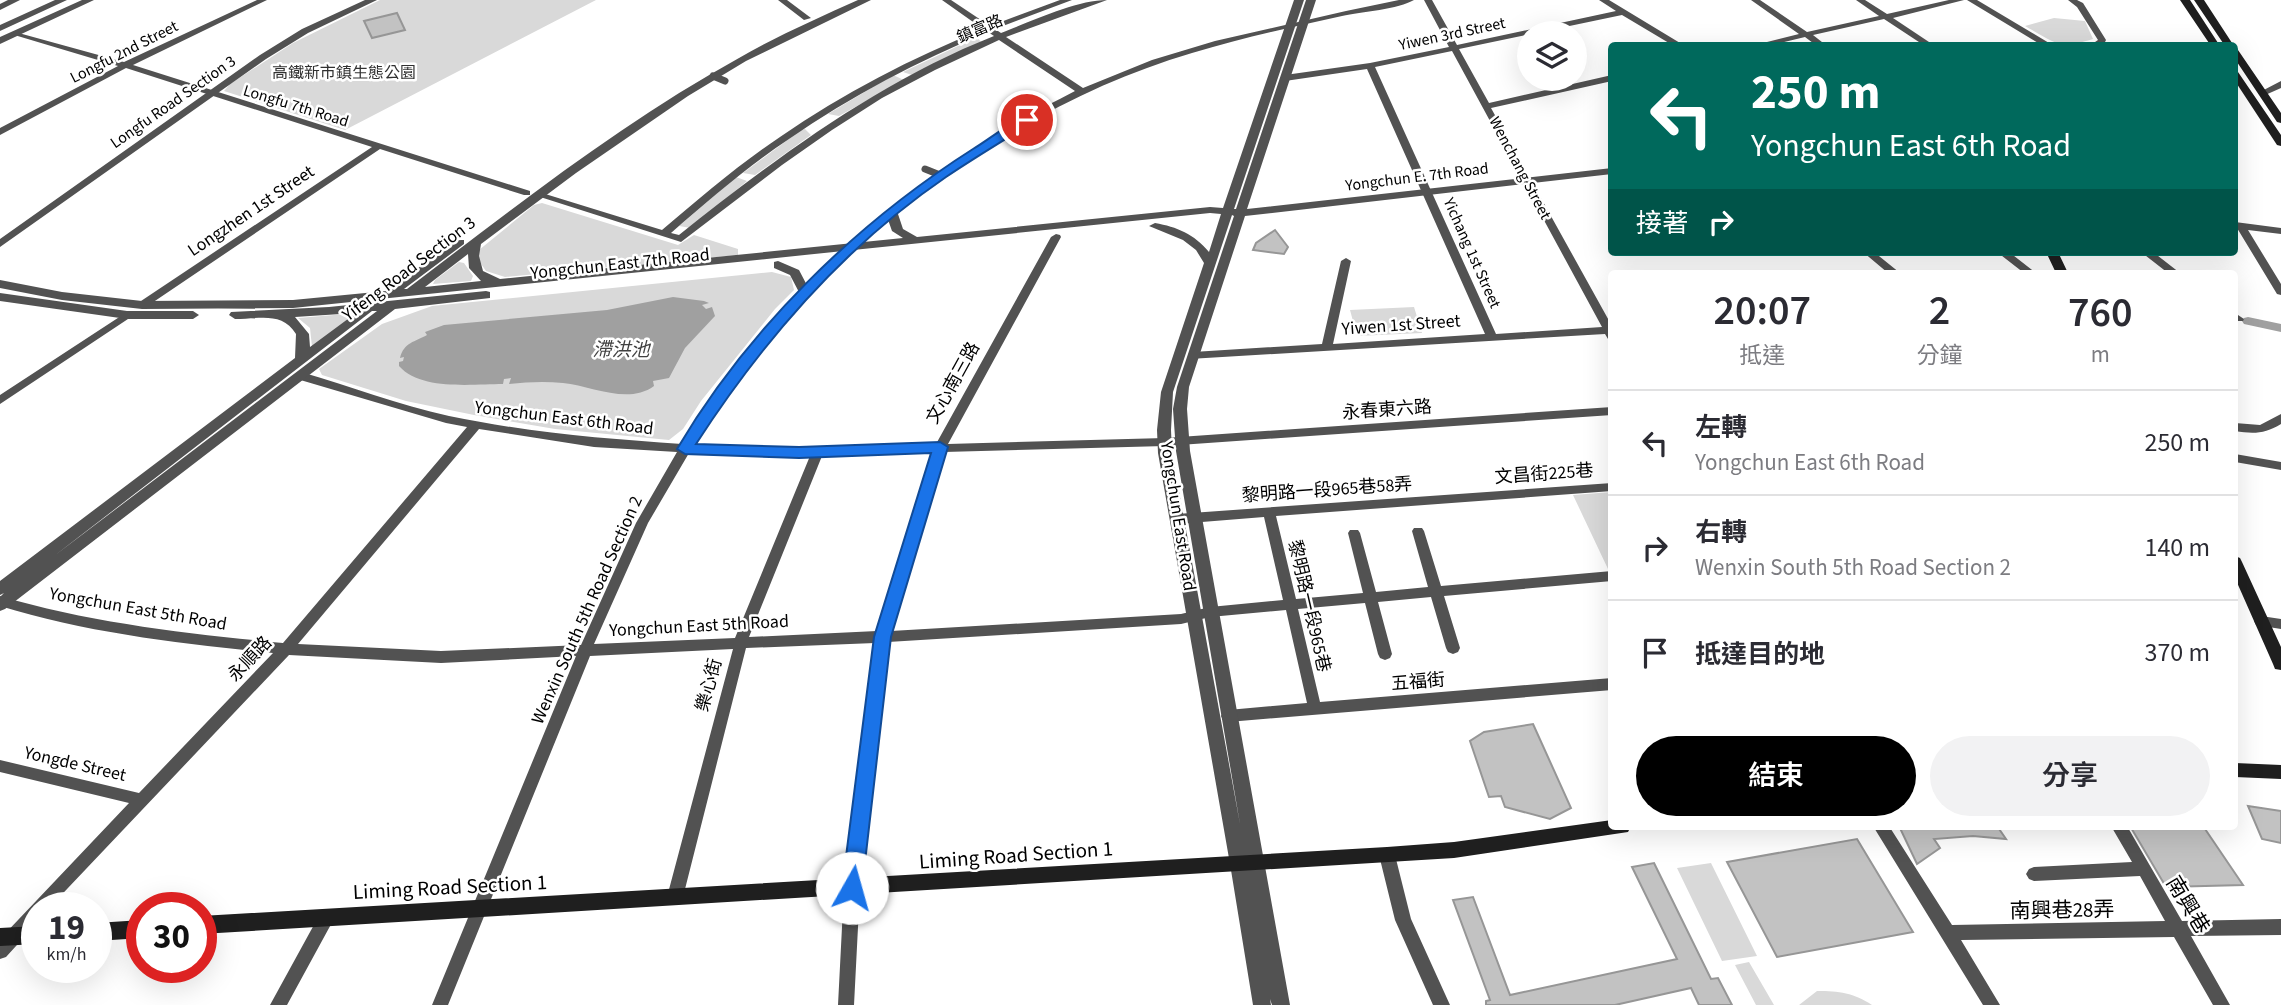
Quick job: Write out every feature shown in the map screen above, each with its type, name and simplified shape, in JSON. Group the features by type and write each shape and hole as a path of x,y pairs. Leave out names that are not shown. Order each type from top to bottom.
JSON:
{"main road":[{"path":"2185,0 2213,42"},
{"path":"2199,0 2227,42"},
{"path":"2238,56 2281,120"},
{"path":"2238,78 2281,143"},
{"path":"2238,98 2263,93"},
{"path":"2238,569 2281,664"},
{"path":"2238,770 2281,772"},
{"name":"Liming Road Section 1","path":"217,924 1387,855 1454,850 1608,828"}],"street":[{"path":"0,7 15,0"},
{"path":"0,18 40,0"},
{"path":"0,28 62,0"},
{"path":"0,41 89,0"},
{"name":"Longfu 2nd Street","path":"0,132 125,65 263,0"},
{"name":"Longfu Road Section 3","path":"2,241 271,43 357,0"},
{"name":"Longfu Road Section 3","path":"207,92 287,41 372,0"},
{"path":"782,0 807,18"},
{"name":"Yifeng Road Section 3","path":"1,599 638,113 807,18 849,0"},
{"name":"Yifeng Road Section 3","path":"709,74 866,0"},
{"path":"946,0 1082,92"},
{"name":"鎮富路","path":"664,233 808,118 895,71 988,29 1068,0"},
{"name":"鎮富路","path":"681,239 755,179 911,79 1000,37 1103,0"},
{"name":"Yongchun East Road","path":"1262,1005 1228,716 1182,441 1182,398 1193,356 1285,78 1298,23 1299,0"},
{"name":"Yongchun East Road","path":"1281,1005 1246,863 1194,615 1165,442 1167,392 1225,215 1298,23 1311,0"},
{"name":"Wenxin South 5th Road Section 2","path":"440,1005 585,651 638,530 718,398 805,293 852,248 940,175 1011,129 1082,92 1154,62 1213,44 1410,0"},
{"name":"Wenchang Street","path":"1428,0 1608,327"},
{"path":"1603,0 1674,42"},
{"path":"1755,0 1818,42"},
{"path":"1860,0 1925,42"},
{"path":"1772,42 1961,0"},
{"path":"1971,0 2043,42"},
{"path":"2072,0 2080,5 2101,42"},
{"name":"Yiwen 3rd Street","path":"1285,78 1370,66 1623,12"},
{"name":"Longfu 7th Road","path":"15,34 125,65 681,239"},
{"name":"Yichang 1st Street","path":"1370,66 1492,337"},
{"path":"895,71 911,79"},
{"path":"709,74 725,80"},
{"path":"1487,106 1608,79"},
{"path":"2263,93 2281,84"},
{"path":"808,118 832,129"},
{"name":"Longzhen 1st Street","path":"142,305 379,146"},
{"path":"925,169 940,175"},
{"name":"Yongchun E. 7th Road","path":"1242,213 1608,171"},
{"path":"736,174 755,179"},
{"name":"Yifeng Road Section 3","path":"389,301 408,294 533,194"},
{"name":"Yongchun East 7th Road","path":"408,294 1210,210 1225,215"},
{"name":"Yongchun East 7th Road","path":"6,285 62,296 142,305 389,301 1056,237 1242,213"},
{"path":"892,214 898,231 918,242"},
{"path":"1155,226 1190,237 1210,263"},
{"path":"2238,226 2281,231"},
{"path":"2238,226 2281,292"},
{"name":"文心南三路","path":"846,1005 852,888 883,637 940,447 1056,237"},
{"path":"476,242 473,268 491,281 506,283"},
{"path":"1873,256 1891,270"},
{"path":"2008,256 2027,270"},
{"path":"2152,256 2171,270"},
{"path":"1327,348 1346,261"},
{"path":"778,265 794,273 805,293"},
{"path":"0,276 6,285"},
{"name":"Yongchun East 7th Road","path":"0,297 127,316 283,315 368,309 389,301"},
{"name":"Yifeng Road Section 3","path":"301,369 368,309"},
{"path":"283,315 304,331 306,339 301,369"},
{"path":"0,400 127,316"},
{"name":"Yiwen 1st Street","path":"1193,356 1608,332"},
{"name":"Yongchun East 6th Road","path":"301,369 446,419 594,443 685,449 818,451 1165,442"},
{"name":"永春東六路","path":"1165,442 1608,411"},
{"path":"2238,427 2267,429 2281,418"},
{"name":"永順路","path":"55,892 286,649 476,425"},
{"name":"樂心街","path":"675,897 741,642 818,451"},
{"path":"2238,458 2281,466"},
{"name":"文昌街225巷","path":"1479,496 1608,487"},
{"name":"黎明路一段965巷58弄","path":"1177,519 1479,496"},
{"name":"黎明路一段965巷","path":"1269,511 1315,709"},
{"path":"1418,531 1453,648"},
{"path":"1354,533 1385,654"},
{"name":"Yongchun East 5th Road","path":"1,599 33,611 185,639 286,649 441,657 883,637 1181,619 1210,612 1608,576"},
{"path":"2261,621 2281,624"},
{"name":"五福街","path":"1228,716 1608,684"},
{"name":"Yongde Street","path":"0,766 142,800"},
{"path":"1883,830 1992,1005"},
{"name":"南興巷","path":"2121,830 2222,1005"},
{"path":"1387,855 1403,920 1442,1005"},
{"path":"2034,874 2143,869"},
{"path":"278,1005 327,917"},
{"name":"永順路","path":"0,951 6,937 21,924"},
{"name":"南興巷28弄","path":"1947,933 2281,927"}],"green space":[{"name":"高鐵新市鎮生態公園","path":"380,0 596,0 345,130 224,91 230,84 293,43"},
{"path":"2054,18 2085,21 2093,39 2055,42 2025,26"},
{"path":"977,37 981,42 912,75 903,72"},
{"path":"893,75 904,80 839,116 828,114"},
{"path":"805,129 811,135 755,175 743,173 801,130"},
{"path":"736,177 747,181 691,228 679,226"},
{"path":"542,203 678,245 694,235 738,249 738,255 505,277 486,271 477,258 479,250 534,205"},
{"path":"459,262 464,263 473,276 471,281 433,284 435,280"},
{"path":"772,272 791,277 794,290 775,309 701,401 683,429 669,440 555,429 474,415 406,401 322,375 319,369 382,324 432,306"},
{"path":"1414,307 1422,333 1357,336 1350,310"},
{"path":"358,313 312,347 310,328 298,318"},
{"path":"1608,492 1608,569 1573,495"},
{"path":"1711,863 1757,956 1722,961 1677,868"},
{"path":"1749,962 1774,1005 1756,1005 1735,965"},
{"path":"1817,991 1846,994 1872,1005 1799,1005"}],"water":[{"name":"滯洪池","path":"673,297 709,303 702,305 706,309 712,307 715,316 685,348 669,378 653,381 654,386 633,394 610,393 556,382 509,384 511,378 504,379 503,384 434,383 409,374 399,366 407,346 427,335 425,332 444,325 607,310"}],"building":[{"path":"397,13 405,30 372,38 364,21"},
{"path":"1275,230 1288,247 1284,254 1253,250 1256,243"},
{"path":"1533,724 1571,808 1550,819 1505,807 1501,796 1489,797 1470,741 1484,732"},
{"path":"2248,806 2281,811 2281,843 2262,839"},
{"path":"1901,830 2000,830 2006,839 1973,836 1934,839 1940,848 1917,864"},
{"path":"2132,830 2206,830 2243,885 2166,887"},
{"path":"1857,839 1913,932 1777,957 1727,862"},
{"path":"1654,863 1711,979 1718,978 1732,1005 1699,1005 1691,988 1615,1005 1486,1005 1486,1001 1490,1000 1453,900 1473,897 1510,995 1677,959 1632,867"}],"waterway":[{"path":"2248,321 2281,328"}],"route":[{"path":"852,888 883,637 940,447 799,452 685,449 718,398 765,337 823,275 883,220 940,175 1027,120"}]}
